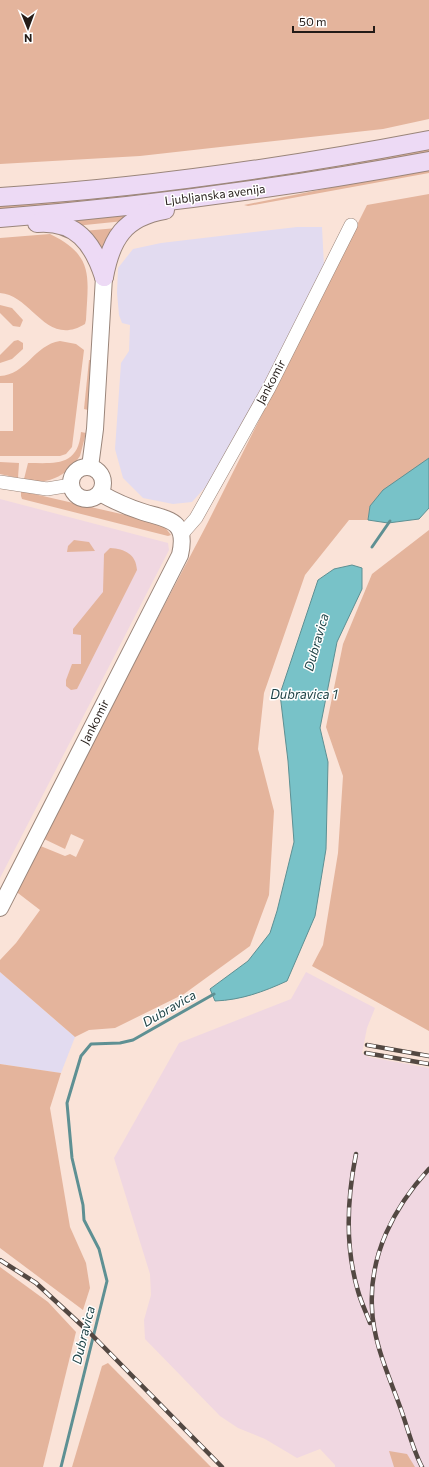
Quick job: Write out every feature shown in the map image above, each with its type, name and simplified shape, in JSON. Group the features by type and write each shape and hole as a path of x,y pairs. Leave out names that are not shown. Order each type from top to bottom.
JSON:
{"main road":[{"name":"Ljubljanska avenija","path":"0,197 51,194 174,180 280,165 429,140"},
{"name":"Ljubljanska avenija","path":"0,218 86,210 229,193 303,183 429,161"},
{"path":"104,277 107,260 113,243 129,224 149,213 191,206 229,193"},
{"path":"0,225 44,223 57,224 73,230 92,249 104,277"}],"street":[{"name":"Jankomir","path":"0,908 178,562 182,548 182,534 196,518 269,388 351,225"},
{"path":"90,467 104,277"},
{"path":"90,467 98,471 104,485 100,493 95,498 84,499 74,494 71,485 74,474 83,468 90,467"},
{"path":"0,482 47,489 71,485"},
{"path":"100,493 126,506 170,520 179,528 182,534"}],"shaded area":[{"path":"0,0 429,0 429,119 383,129 140,156 0,164"},
{"path":"429,147 429,153 278,179 155,194 0,210 0,204"},
{"path":"429,168 429,173 248,206 244,205"},
{"path":"429,194 429,458 370,506 368,520 349,520 305,575 264,693 258,749 274,811 269,895 250,946 184,994 115,1028 89,1030 75,1037 0,972 0,960 16,943 40,910 14,890 38,845 65,856 70,854 76,857 84,840 71,834 65,849 42,838 206,526 367,205"},
{"path":"133,213 124,221 75,226 64,219"},
{"path":"297,227 322,227 324,266 218,473 192,502 173,504 143,498 123,478 115,449 121,363 129,351 130,325 122,323 119,315 117,293 118,268 133,249 161,243"},
{"path":"117,228 104,253 83,231"},
{"path":"50,234 65,242 75,251 82,260 86,269 88,292 86,320 85,324 71,330 60,330 49,325 21,302 11,296 0,293 0,238"},
{"path":"0,305 12,308 23,320 20,327 13,326 0,313"},
{"path":"18,340 23,343 23,349 12,359 0,363 0,355 14,341"},
{"path":"60,341 76,344 84,350 72,447 66,454 60,456 0,456 0,431 13,431 13,383 0,383 0,376 17,371 43,348"},
{"path":"89,360 91,360 91,367 88,410 84,409"},
{"path":"81,432 86,433 80,456 71,468 68,467 69,469 64,473 53,479 36,482 24,479 28,463 64,461 70,457 75,452 79,443"},
{"path":"0,462 19,463 18,478 0,474"},
{"path":"21,491 156,522 164,526 171,535 168,536 22,499"},
{"path":"0,499 168,543 169,550 0,878"},
{"path":"429,530 429,1031 312,966 323,945 338,853 343,776 326,727 343,644 372,574"},
{"path":"74,540 89,542 95,551 67,552 68,546"},
{"path":"110,548 129,553 134,560 137,570 77,689 71,690 66,686 66,680 72,664 81,664 81,635 73,634 73,629 103,592 104,554"},
{"path":"0,972 75,1037 61,1073 0,1064"},
{"path":"306,972 375,1008 367,1028 362,1053 369,1057 429,1068 429,1467 335,1467 335,1465 320,1449 297,1458 265,1439 238,1428 220,1416 145,1339 144,1320 151,1295 150,1274 114,1158 179,1043 291,999"},
{"path":"0,1064 61,1073 50,1108 70,1227 86,1263 90,1288 83,1310 0,1248"},
{"path":"0,1267 48,1302 76,1332 43,1467 0,1467"},
{"path":"108,1363 211,1467 72,1467 102,1366"},
{"path":"389,1451 407,1454 415,1467 394,1467"}],"water":[{"path":"429,458 429,508 419,519 388,523 368,520 370,506 383,490"},
{"name":"Dubravica 1","path":"352,565 362,568 362,589 337,642 320,728 328,762 326,849 315,916 287,981 252,995 215,1001 210,989 248,961 270,933 277,911 294,842 288,761 280,694 318,580 334,569"}],"waterway":[{"name":"Dubravica","path":"372,547 390,521"},
{"name":"Dubravica","path":"61,1467 107,1281 99,1249 84,1220 83,1205 72,1158 67,1103 81,1056 91,1044 120,1043 133,1040 214,994"}],"railway":[{"path":"367,1045 429,1056"},
{"path":"366,1053 429,1064"},
{"path":"356,1154 349,1206 349,1240 359,1295 370,1323"},
{"path":"422,1467 412,1444 378,1345 373,1320 372,1288 379,1251 386,1233 405,1199 429,1169"},
{"path":"0,1260 36,1283 90,1333 222,1467"}]}
